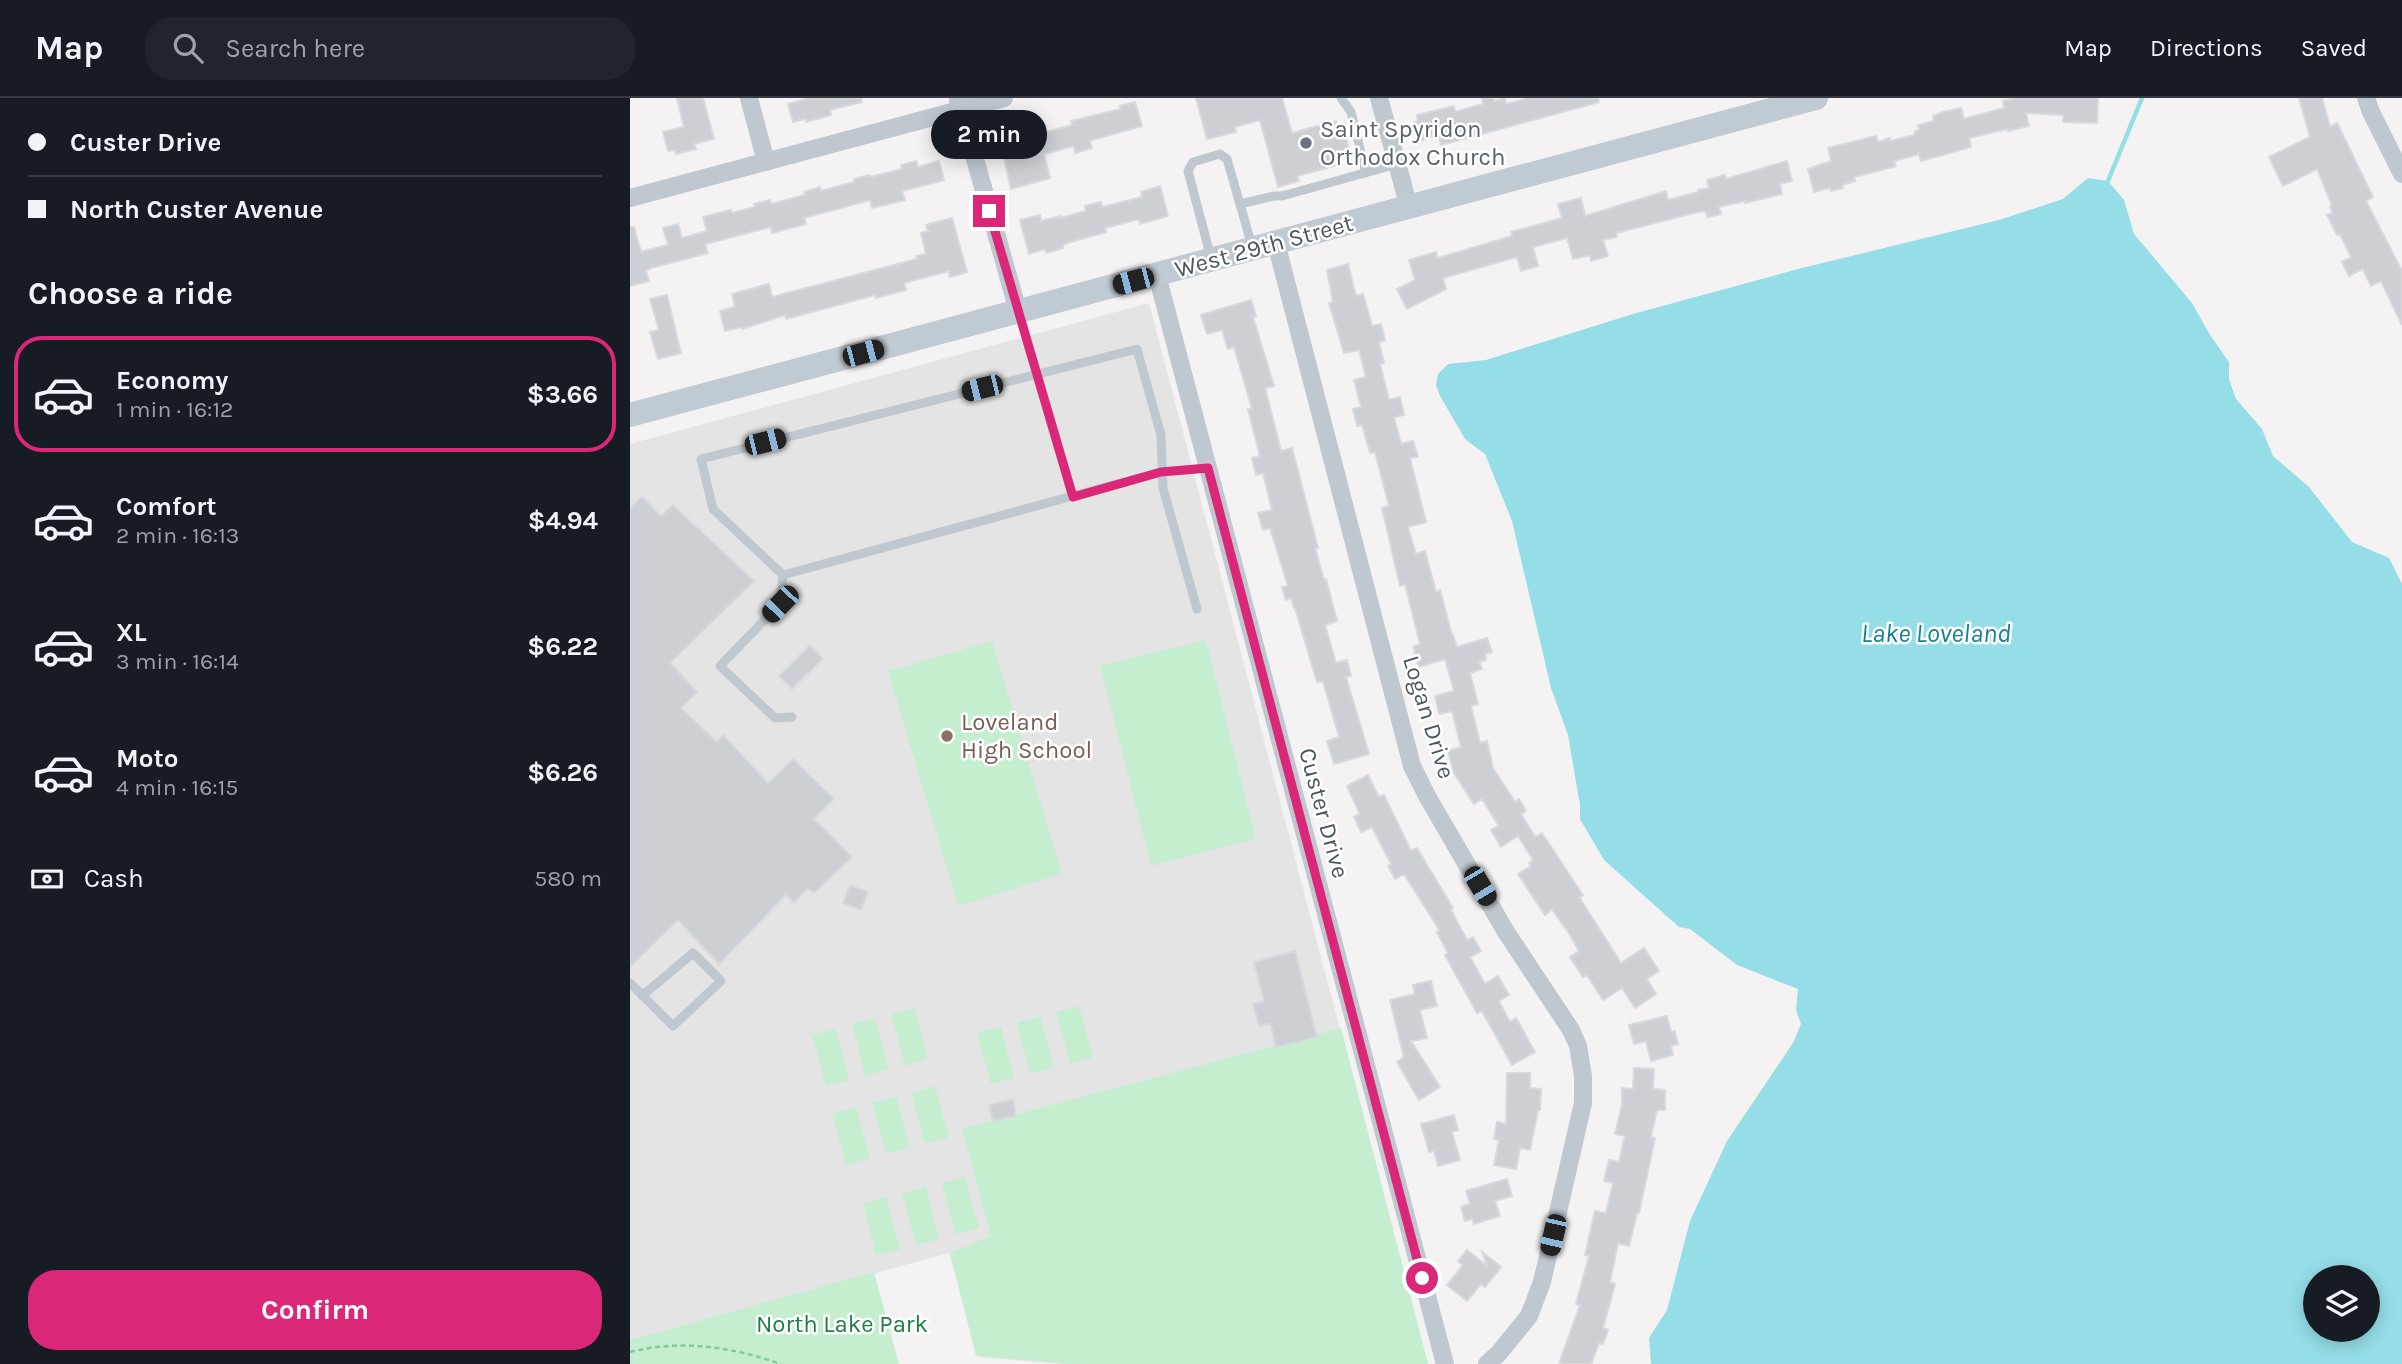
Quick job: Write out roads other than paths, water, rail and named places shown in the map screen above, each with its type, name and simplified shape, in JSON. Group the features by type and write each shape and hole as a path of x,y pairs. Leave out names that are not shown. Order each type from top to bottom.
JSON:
{"main road":[{"name":"West 29th Street","path":"630,415 1807,99"}],"street":[{"path":"749,98 766,162"},
{"path":"630,198 766,162 959,104 1004,98"},
{"path":"1379,98 1409,207"},
{"path":"2366,98 2402,174"},
{"path":"959,104 1018,311"},
{"name":"Logan Drive","path":"1265,246 1412,765 1427,796 1506,932 1571,1030 1578,1046 1583,1076 1582,1111 1542,1282 1530,1316 1487,1364"},
{"name":"Custer Drive","path":"1157,275 1445,1364"}],"lane":[{"path":"1341,98 1351,112 1366,173"},
{"path":"1211,260 1188,171 1193,162 1220,154 1227,159 1240,204 1265,246"},
{"path":"1240,204 1282,196 1397,164"},
{"path":"1018,311 1073,497"},
{"path":"783,575 713,509 701,459 1137,349 1161,435 1163,488 1197,609"},
{"path":"783,575 1161,472 1208,468"},
{"path":"783,575 780,604 720,666 775,718 792,717"},
{"path":"630,983 642,996 673,1026 720,981 693,953 642,996"}],"water":[{"name":"Lake Loveland","path":"2088,178 2108,181 2124,200 2134,234 2192,303 2229,362 2229,379 2236,399 2262,429 2273,456 2309,487 2352,542 2389,558 2402,584 2402,1364 1651,1364 1649,1338 1667,1310 1690,1221 1727,1141 1793,1043 1801,1024 1796,1010 1798,989 1737,965 1690,929 1679,927 1604,860 1580,819 1568,735 1551,688 1512,521 1485,454 1465,439 1440,396 1436,385 1438,374 1448,364 1486,360 1633,314 1798,269 1999,220 2063,199"}],"waterway":[{"path":"2108,181 2142,98"}],"place":[{"name":"Saint Spyridon Orthodox Church","path":"1306,143"},
{"name":"Loveland High School","path":"947,736"}],"park label":[{"name":"North Lake Park","path":"842,1324"}]}
